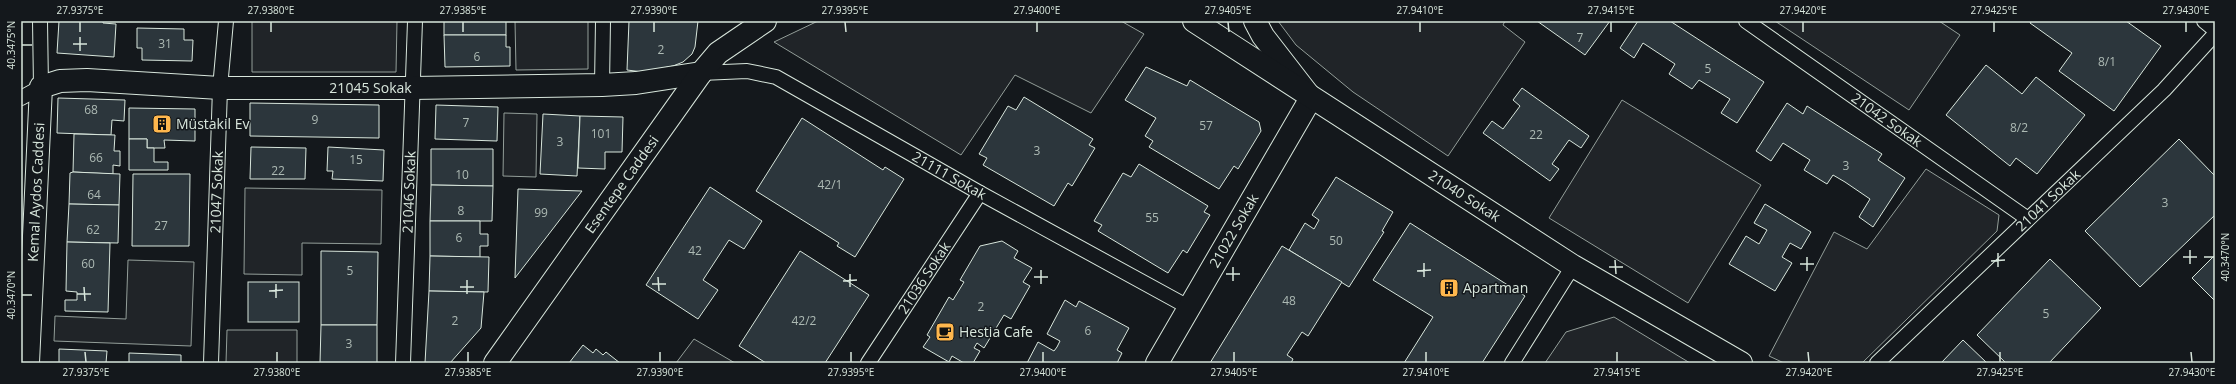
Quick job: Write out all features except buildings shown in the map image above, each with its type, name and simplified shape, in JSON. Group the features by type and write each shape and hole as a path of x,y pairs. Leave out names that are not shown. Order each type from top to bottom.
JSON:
{"street":[{"name":"Esentepe Caddesi","path":"495,363 701,73 718,53 765,21"},
{"name":"21040 Sokak","path":"1194,21 1573,266 1741,363"},
{"path":"1255,21 1263,36 1311,98"},
{"name":"21045 Sokak","path":"41,87 60,81 87,80 220,88 412,88 602,85 636,83 701,73"},
{"name":"Kemal Aydos Caddesi","path":"28,363 41,87"},
{"name":"21022 Sokak","path":"1157,363 1311,98"}],"lane":[{"name":"Kemal Aydos Caddesi","path":"40,21 41,87"},
{"name":"21047 Sokak","path":"211,363 220,88 226,21"},
{"name":"21046 Sokak","path":"403,363 415,21"},
{"path":"602,85 603,21"},
{"name":"21042 Sokak","path":"1746,21 2028,219"},
{"path":"2204,21 2215,30"},
{"name":"21041 Sokak","path":"1877,363 2164,90 2215,34"},
{"name":"21111 Sokak","path":"701,73 747,71 776,77 980,193 1190,308"},
{"path":"21,98 41,87"},
{"name":"21036 Sokak","path":"868,363 980,193"},
{"path":"1512,363 1573,266"}],"shaded area":[{"path":"252,21 397,21 396,72 252,72"},
{"path":"515,21 588,21 588,69 516,70"},
{"path":"818,21 1121,21 1144,34 1091,113 1015,75 961,155 774,42"},
{"path":"1278,21 1505,21 1503,25 1525,42 1448,156 1353,92 1296,45"},
{"path":"1775,21 1939,21 1960,35 1909,110"},
{"path":"1622,100 1761,185 1688,303 1549,218"},
{"path":"504,113 537,114 536,177 503,176"},
{"path":"1926,169 1999,215 1997,231 1862,363 1784,363 1769,356 1834,232 1867,249"},
{"path":"245,188 382,190 381,244 302,243 302,275 244,274"},
{"path":"128,260 194,262 191,346 54,341 55,316 126,319"},
{"path":"1614,317 1690,363 1545,363 1566,332"},
{"path":"227,330 297,330 297,363 226,363"},
{"path":"694,339 735,363 676,363"}],"place":[{"name":"Müstakil Ev","path":"162,124"},
{"name":"Apartman","path":"1449,288"},
{"name":"Hestia Cafe","path":"945,332"}]}
